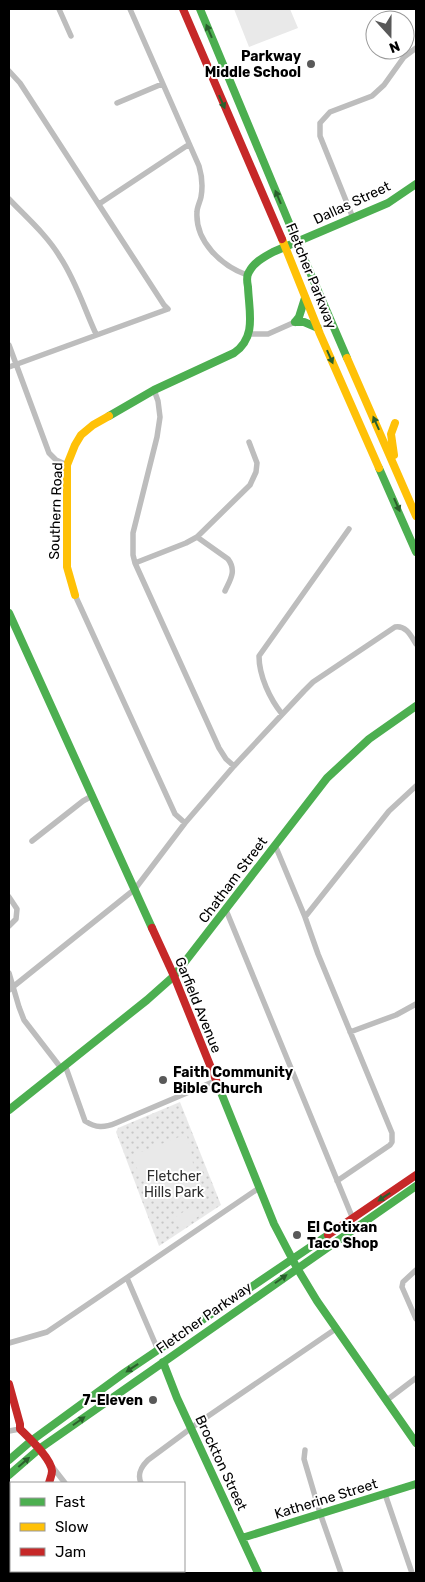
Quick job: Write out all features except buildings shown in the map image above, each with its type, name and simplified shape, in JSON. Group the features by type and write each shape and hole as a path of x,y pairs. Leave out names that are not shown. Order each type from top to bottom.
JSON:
{"street":[{"path":"59,9 71,36"},
{"path":"130,9 198,166 202,179 202,192 197,212 199,226 204,239 220,261 232,269 247,274"},
{"name":"Fletcher Parkway","path":"183,9 318,328 416,552"},
{"name":"Fletcher Parkway","path":"200,9 297,242 416,516"},
{"path":"353,218 320,136 320,123 330,112 372,96 384,85 404,56 416,48"},
{"path":"9,71 20,83 168,309 9,367"},
{"path":"117,103 162,84"},
{"path":"99,204 188,145"},
{"name":"Dallas Street","path":"297,242 388,203 416,184"},
{"path":"9,199 60,256 80,294 96,334"},
{"path":"297,242 256,261 250,267 247,274 249,334 268,334 294,322 299,317 306,298"},
{"path":"294,322 304,322 318,328"},
{"name":"Southern Road","path":"185,823 175,814 69,578 67,567 67,465 78,440 89,428 154,390 234,353 245,343 249,334"},
{"path":"9,345 49,453 56,460 67,465"},
{"path":"154,390 160,417 157,437 133,533 133,555 219,748 226,759 234,766"},
{"path":"395,423 390,438 396,470"},
{"path":"135,563 197,537 252,481 257,463 249,442"},
{"path":"282,714 276,706 259,668 259,656 349,529"},
{"path":"197,537 228,559 231,564 232,574 225,591"},
{"name":"Garfield Avenue","path":"9,612 174,976 259,1188 291,1259 416,1443"},
{"path":"11,988 135,889 185,823 234,766 313,682 394,627 407,630 416,644"},
{"name":"Chatham Street","path":"9,1110 147,1000 174,976 327,778 346,758 376,732 416,706"},
{"path":"305,917 390,811 416,786"},
{"path":"32,841 92,796"},
{"path":"275,845 392,1133 390,1145 337,1181"},
{"path":"9,897 17,909 16,919 9,926"},
{"path":"226,910 352,1219 352,1227 338,1237 339,1240"},
{"path":"9,973 11,988 24,1020 63,1067 85,1121 92,1125 105,1127 215,1081"},
{"path":"350,1032 416,1004"},
{"name":"Fletcher Parkway","path":"9,1460 31,1441 172,1340 416,1175"},
{"name":"Fletcher Parkway","path":"9,1475 39,1449 416,1186"},
{"path":"9,1344 47,1332 259,1188"},
{"path":"416,1270 403,1282 402,1287 416,1319"},
{"path":"127,1278 158,1350 159,1356 146,1374"},
{"path":"141,1482 139,1478 141,1468 148,1460 337,1328"},
{"path":"163,1362 164,1352 172,1340"},
{"name":"Brockton Street","path":"163,1362 177,1398 258,1573"},
{"path":"387,1400 416,1378"},
{"path":"9,1384 11,1402 20,1424 20,1429 39,1449 64,1482"},
{"path":"9,1431 20,1429"},
{"path":"305,1450 304,1459 341,1573"},
{"path":"49,1482 52,1474 51,1465"},
{"name":"Katherine Street","path":"242,1538 416,1484"},
{"path":"385,1494 412,1573"}],"green space":[{"path":"234,9 290,9 298,28 249,47"},
{"name":"Fletcher Hills Park","path":"180,1102 221,1205 159,1246 116,1132 118,1128"},
{"path":"184,1135 187,1136 192,1155 196,1191 183,1196 164,1193 144,1178 131,1156"},
{"path":"192,1206 199,1216 180,1229 173,1219"}],"traffic: fast":[{"path":"200,9 347,358"},
{"path":"109,416 154,390 234,353 241,347 249,332 250,323 247,275 251,268 260,260 273,252 388,203 416,184"},
{"path":"295,322 299,317 305,298"},
{"path":"295,322 304,322 318,328"},
{"path":"379,468 416,552"},
{"path":"9,613 152,928"},
{"path":"9,1110 147,1000 174,976 327,778 369,739 416,706"},
{"path":"220,1090 274,1224 297,1268 317,1301 416,1443"},
{"path":"9,1475 39,1449 416,1186"},
{"path":"9,1460 31,1441 124,1373 328,1235"},
{"path":"163,1362 177,1398 258,1573"},
{"path":"242,1538 416,1484"}],"traffic: slow":[{"path":"282,239 320,334 379,468"},
{"path":"347,358 416,516"},
{"path":"75,595 67,567 67,465 81,435 93,425 109,416"},
{"path":"394,455 391,434 395,423"}],"traffic: jam":[{"path":"183,9 282,239"},
{"path":"152,928 174,976 220,1090"},
{"path":"328,1235 416,1175"},
{"path":"9,1384 20,1429 39,1448 51,1466 52,1472 49,1482"}],"place":[{"name":"Parkway Middle School","path":"311,64"},
{"name":"Faith Community Bible Church","path":"163,1080"},
{"name":"El Cotixan Taco Shop","path":"297,1235"},
{"name":"7-Eleven","path":"153,1400"}]}
